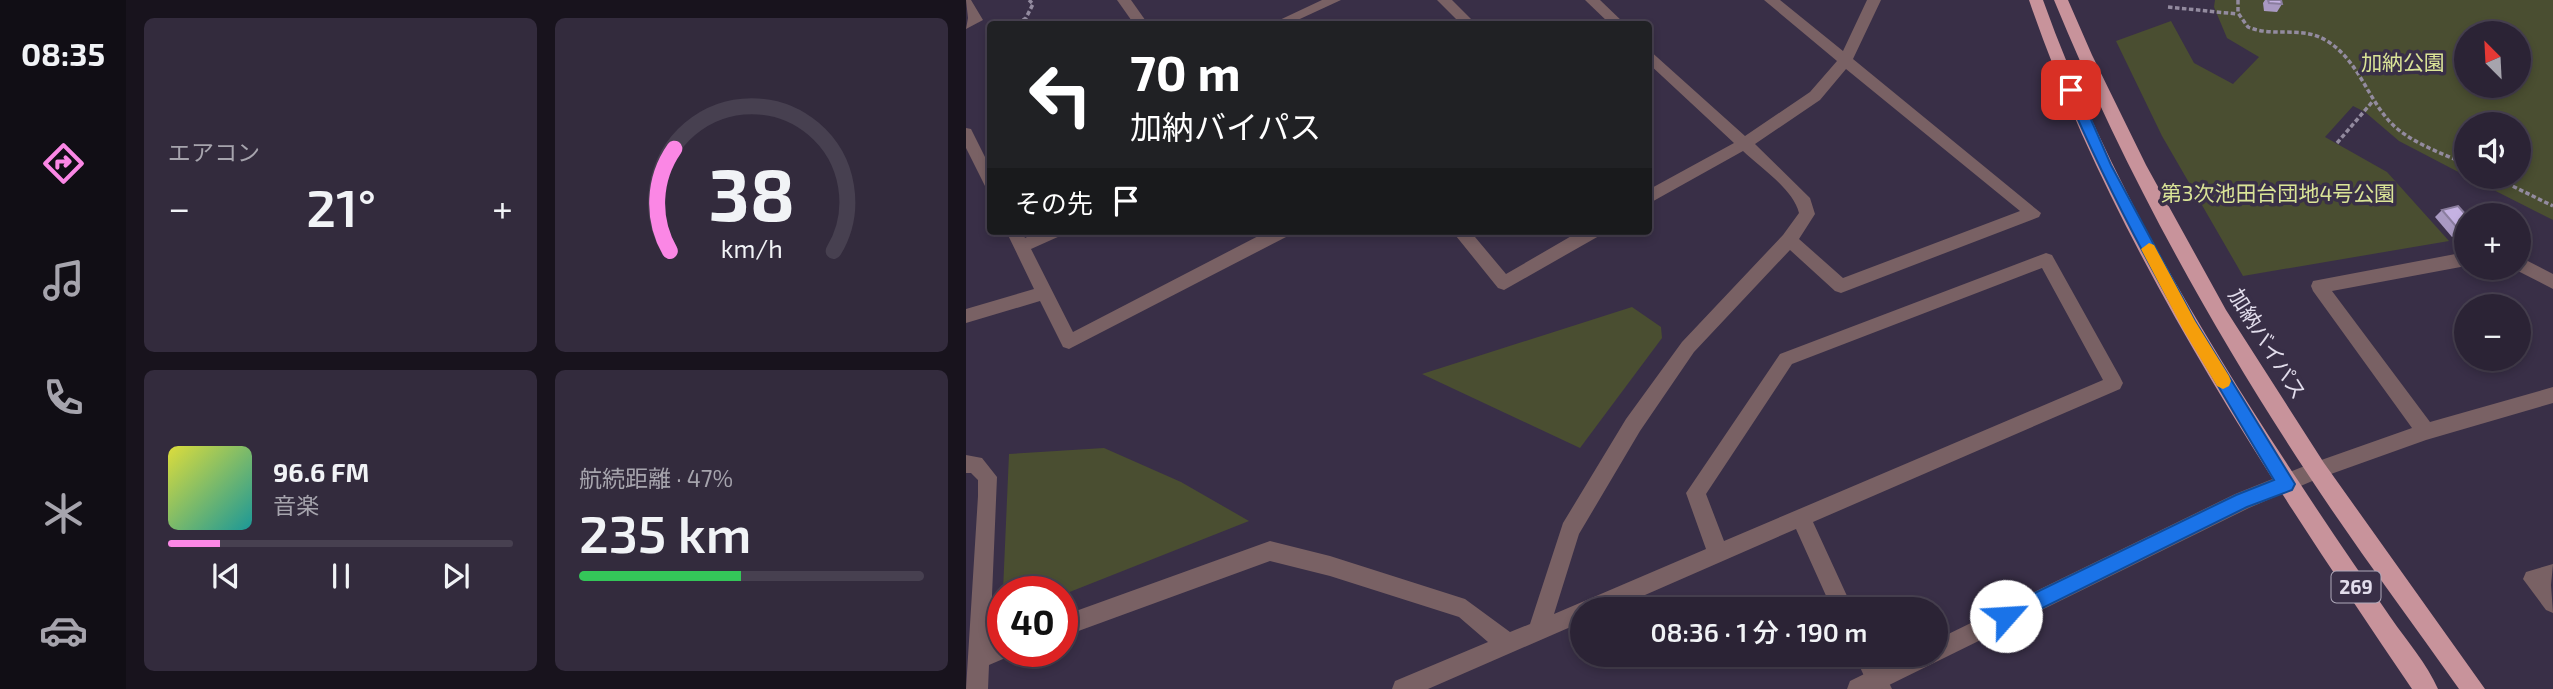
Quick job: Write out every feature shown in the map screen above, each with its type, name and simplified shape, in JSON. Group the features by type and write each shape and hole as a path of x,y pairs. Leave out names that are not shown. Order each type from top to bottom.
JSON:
{"highway":[{"name":"269","path":"2036,0 2049,41 2104,165 2189,326 2286,484 2426,689"},
{"name":"加納バイパス","path":"2061,0 2084,55 2138,165 2212,305 2317,470 2473,689"}],"street":[{"path":"1285,21 1334,0"},
{"path":"1444,0 1466,21"},
{"path":"1592,0 1615,21"},
{"path":"1772,0 2033,213 1841,286 1789,240"},
{"path":"1652,196 1744,144 1815,96 1846,60 1874,0"},
{"path":"1129,1 1139,21"},
{"path":"966,2 976,20 966,24"},
{"path":"1538,631 1570,530 1633,425 1688,347 1789,240 1807,214 1804,202 1652,58"},
{"path":"966,133 984,154"},
{"path":"1036,235 1017,239 1069,342 1274,235"},
{"path":"1463,235 1504,283 1586,235"},
{"path":"1617,597 2114,383 2046,260 1786,359 1696,493 1718,553"},
{"path":"2426,432 2319,286 2454,261"},
{"path":"2531,270 2553,282"},
{"path":"966,316 1044,293"},
{"path":"1948,645 2242,500 2317,470 2426,432 2551,398"},
{"path":"966,464 975,464 987,477 988,496 977,689"},
{"path":"1801,518 1837,597"},
{"path":"1078,622 1270,551 1330,566 1465,609 1508,644"},
{"path":"2553,574 2533,579 2553,603"},
{"path":"1403,689 1570,617"},
{"path":"978,658 987,655"},
{"path":"1867,667 1872,686 1905,667"}],"path":[{"path":"1022,21 1033,4 1029,0"},
{"path":"2238,0 2237,14 2243,24 2254,30 2268,33 2297,31 2329,42 2344,54 2373,101 2393,125 2454,158"},
{"path":"2168,7 2237,14"},
{"path":"2336,143 2373,101"},
{"path":"2518,189 2553,206"}],"green space":[{"path":"2215,0 2553,0 2553,220 2531,209 2531,203 2519,203 2492,189 2531,189 2531,112 2454,112 2454,170 2399,141 2365,112 2353,106 2325,137 2387,172 2449,241 2243,276 2162,136 2116,41 2171,21 2194,63 2233,84 2259,57 2227,38 2214,7"},
{"path":"1632,307 1661,327 1662,338 1580,448 1422,374"},
{"path":"1104,448 1181,482 1249,521 1078,589 1078,576 1004,576 1009,454"}],"building":[{"path":"2268,0 2281,0 2282,4 2269,3"},
{"path":"2454,207 2454,224 2442,210"}],"slow traffic":[{"path":"2149,249 2189,326 2223,381"}],"route":[{"path":"2006,616 2242,500 2286,484 2189,326 2104,165 2071,90"}],"park label":[{"name":"加納公園","path":"2403,63"},
{"name":"第3次池田台団地4号公園","path":"2278,194"}]}
